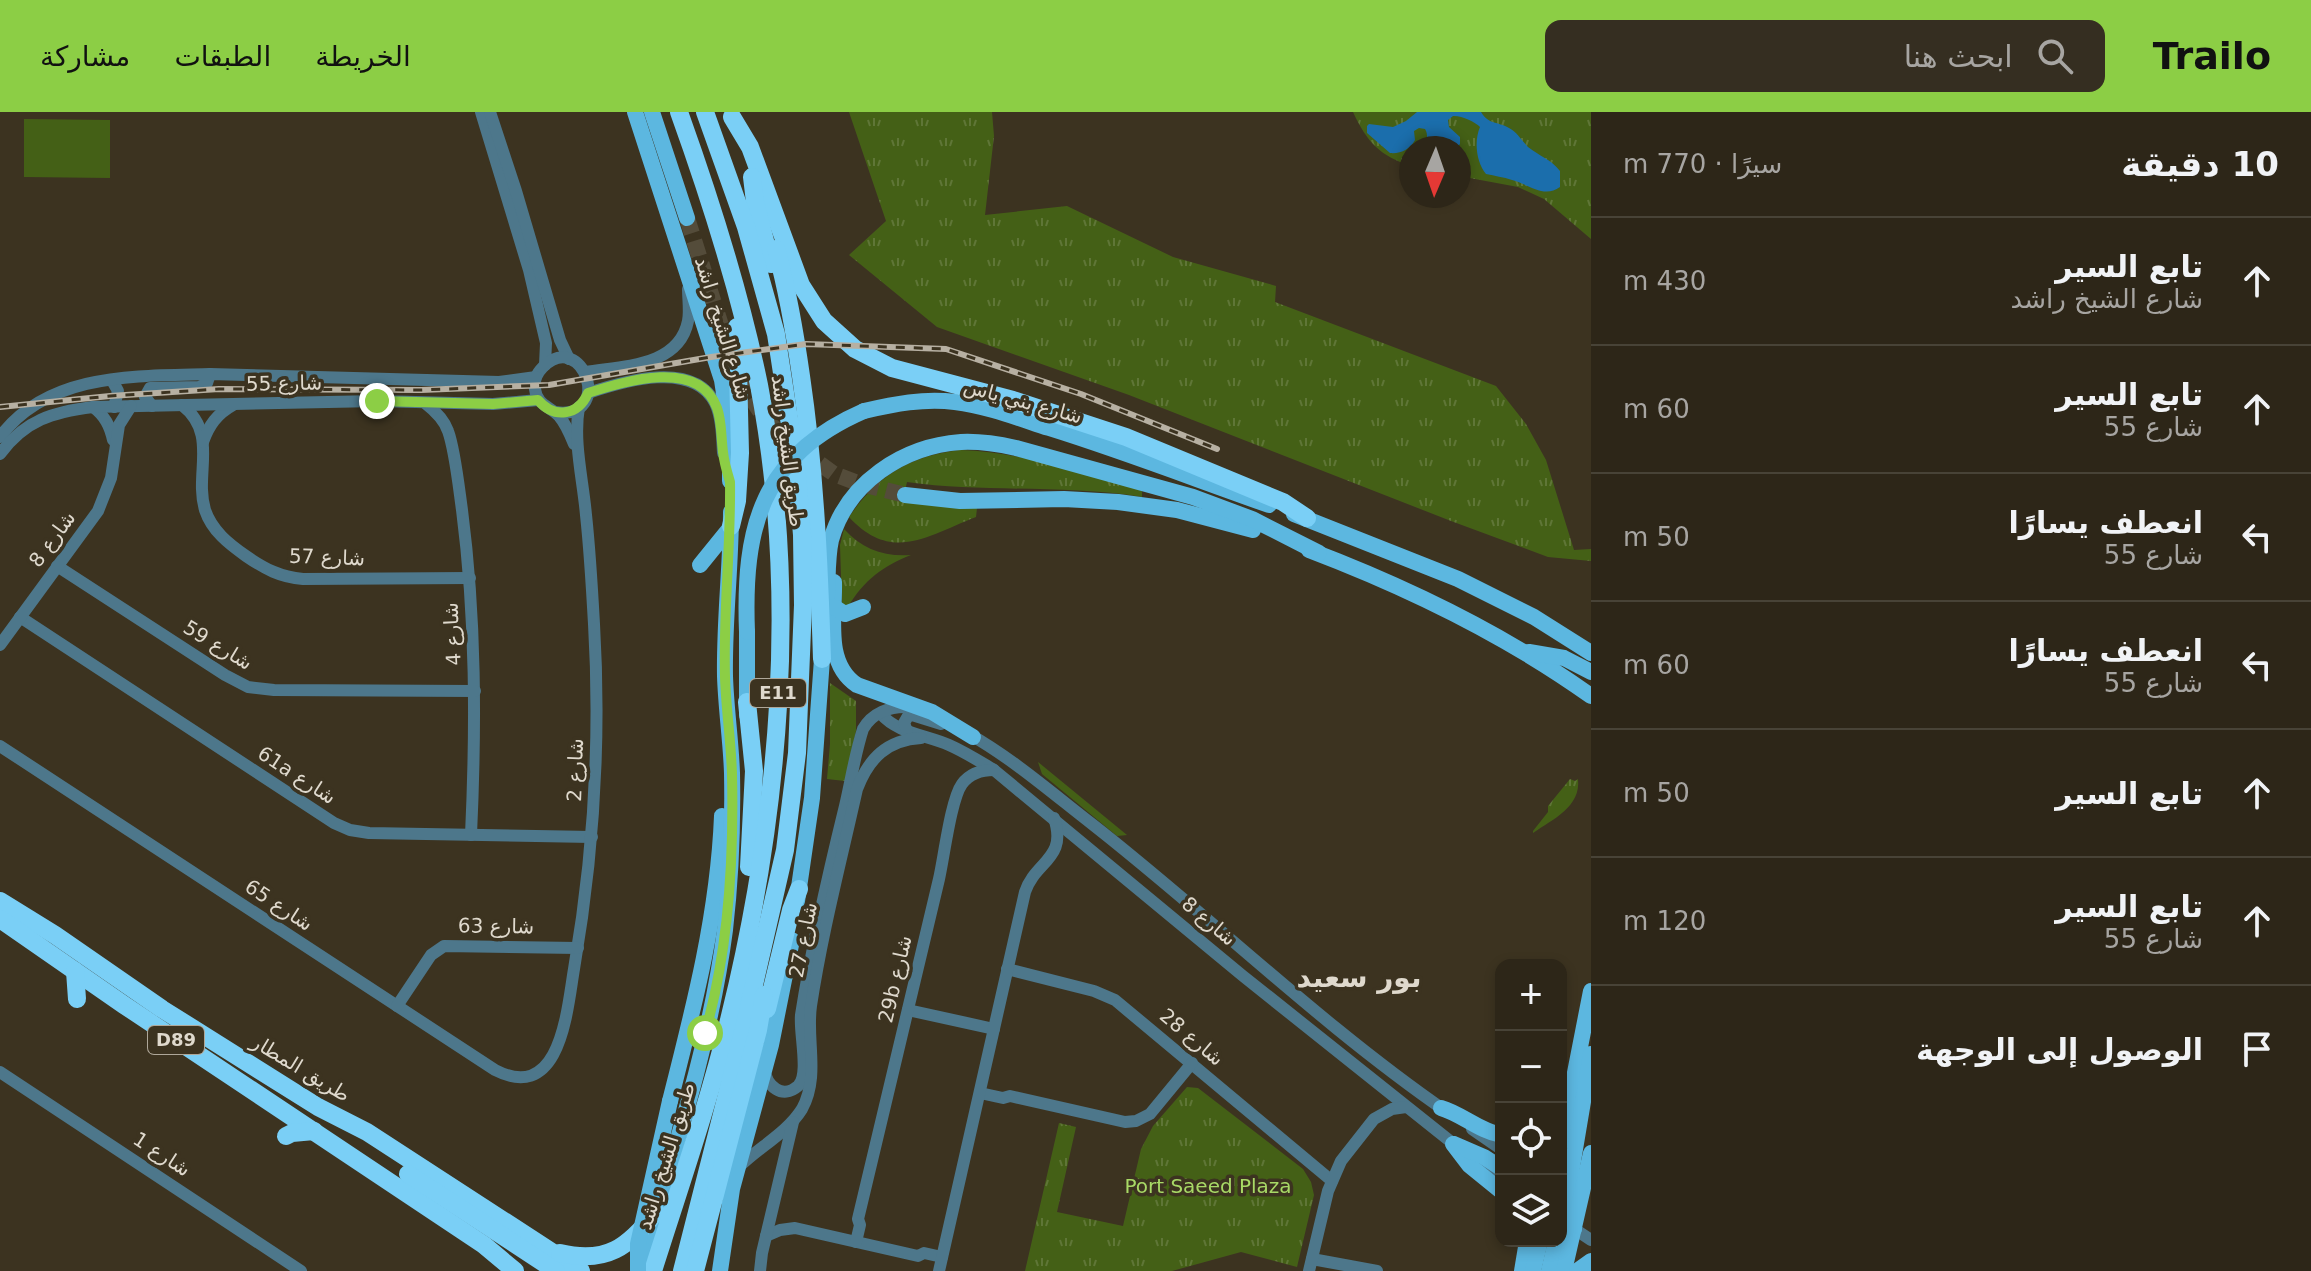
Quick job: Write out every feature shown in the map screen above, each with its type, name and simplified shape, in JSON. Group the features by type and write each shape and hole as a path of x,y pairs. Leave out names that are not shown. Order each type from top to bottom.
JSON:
{"highway":[{"name":"طريق الشيخ راشد","path":"653,1271 719,1059 751,920 768,819 778,703 780,610 777,538 767,439 756,372 736,292 679,112"},
{"name":"طريق الشيخ راشد","path":"682,1271 745,1024 785,850 799,728 803,570 796,464 776,334 746,227 705,112"},
{"path":"731,115 778,256 797,351 814,479 822,659"},
{"path":"731,115 750,147 801,285 824,321 855,349 892,368 1025,403 1126,437 1283,502 1307,518"},
{"path":"752,177 755,202 775,280 778,307 776,334"},
{"path":"731,526 737,501 740,453 736,292"},
{"path":"747,702 754,771 747,893 751,920"},
{"path":"695,1271 758,1030 778,919 785,850"},
{"path":"758,1030 799,889"},
{"name":"طريق المطار","path":"3,906 75,971 484,1245 515,1271"},
{"name":"طريق المطار","path":"3,906 329,1113 355,1125 581,1271"},
{"path":"75,971 77,999"},
{"path":"329,1113 354,1138 556,1271"},
{"path":"286,1136 314,1131"},
{"path":"493,1198 500,1217"},
{"path":"551,1251 577,1256 605,1255 631,1240 656,1212"},
{"path":"484,1245 531,1271"}],"main road":[{"name":"شارع الشيخ راشد","path":"635,112 724,388 730,433 731,526 725,639 732,774 732,854 724,933 711,1013 638,1271"},
{"path":"652,112 687,218"},
{"name":"شارع بني ياس","path":"711,1013 725,972 739,882 744,820 747,569 751,540 773,485 790,460 836,423 864,411 893,404 953,402 982,407 1096,443 1307,518 1458,579 1534,617 1591,653"},
{"path":"722,1271 722,1251 737,1170 764,1069 787,964 799,889 815,767 822,659 826,645 829,553 837,525 851,499 882,468 929,448 959,442 987,442 1193,497 1252,519 1319,553 1423,597 1523,651 1591,696"},
{"path":"905,495 960,501 1077,500 1148,506 1234,524 1319,553"},
{"path":"837,525 834,555 835,655 842,672 857,685 932,712 968,734"},
{"path":"700,565 731,526"},
{"path":"834,607 845,614 863,607"},
{"path":"1523,651 1564,658 1591,672"},
{"path":"1565,678 1591,709"},
{"path":"638,1271 638,1244 703,970 716,894 728,714"},
{"path":"1564,1271 1590,1003"},
{"path":"1567,1075 1585,1054"},
{"path":"1567,1122 1585,1054"},
{"path":"1441,1108 1495,1133"},
{"path":"1453,1144 1495,1164"},
{"path":"1453,1144 1469,1165 1495,1186"},
{"path":"1569,1212 1591,1153"},
{"path":"1522,1271 1526,1247"},
{"path":"1533,1271 1539,1247"},
{"path":"1549,1271 1555,1247"},
{"path":"1577,1271 1591,1261"}],"street":[{"path":"481,112 529,270 546,343 545,365"},
{"path":"490,112 560,340 569,359"},
{"path":"586,372 648,361 674,348 688,322 687,274"},
{"path":"555,359 569,359 586,372 588,393 579,407 567,412 555,412 538,400 536,377 545,365 555,359"},
{"path":"152,406 145,397 150,388 199,387 207,383 210,374"},
{"name":"شارع 55","path":"0,437 28,409 61,391 109,380 210,374 499,382 536,377"},
{"path":"588,393 609,386 667,377 692,381 702,387 716,406 730,482"},
{"path":"109,380 118,391 114,407"},
{"path":"445,380 441,393 428,403 449,432"},
{"name":"شارع 55","path":"0,454 13,438 32,423 58,413 93,407 377,401 493,404 538,400"},
{"name":"شارع 4","path":"460,403 449,432 470,578 475,691 471,835"},
{"path":"203,442 217,416 234,404"},
{"name":"شارع 57","path":"182,405 200,426 203,501 209,519 228,543 257,563 278,575 303,579 470,578"},
{"name":"شارع 8","path":"0,645 103,501 111,478 119,425 131,406"},
{"path":"93,407 109,425 114,447"},
{"name":"شارع 2","path":"541,1070 560,1044 578,948 588,885 597,757 597,670 577,427 579,407"},
{"name":"شارع 2","path":"555,412 568,430 580,462"},
{"name":"شارع 59","path":"57,566 248,687 274,690 475,691"},
{"path":"447,579 458,585 471,599"},
{"name":"61a شارع","path":"20,617 341,827 369,833 592,837"},
{"name":"شارع 8","path":"1495,1145 1349,1041 1145,867 1017,767 968,734 934,717 906,707 890,708 881,714 892,725 953,747 994,770 1378,1085 1496,1175"},
{"path":"764,1069 770,1086 787,1092 795,1089 804,1073 801,1020 817,923 863,729 871,717 881,714"},
{"path":"907,731 905,719 912,715 968,734"},
{"name":"شارع 27","path":"737,1170 794,1120 802,1108 811,1081 811,1007 826,924 857,789 864,773 880,752 891,744 931,738"},
{"name":"شارع 65","path":"0,746 505,1075 526,1076 541,1070"},
{"name":"29b شارع","path":"852,1241 860,1225 858,1219 956,797 961,785 970,776 981,770 994,770"},
{"path":"1049,814 1064,818 1127,869 1133,871 1145,867"},
{"path":"766,1236 795,1228 918,1256 922,1261 941,1265 1027,885 1056,848 1057,828 1049,814"},
{"name":"شارع 63","path":"397,1006 431,955 444,946 578,948"},
{"name":"شارع 28","path":"1007,972 1029,973 1036,978 1101,993 1115,1000 1306,1159 1334,1176"},
{"path":"1272,999 1300,1013 1338,1042 1349,1041"},
{"path":"908,1010 994,1029"},
{"path":"980,1090 1007,1093 1099,1118 1131,1122 1146,1117 1194,1065"},
{"name":"شارع 1","path":"0,1072 301,1271"},
{"path":"1374,1119 1379,1105 1378,1085"},
{"path":"1377,1271 1345,1263 1311,1261 1334,1176 1346,1152 1374,1119 1392,1109 1406,1107"},
{"path":"760,1271 794,1120"},
{"path":"774,1201 780,1217 795,1228"},
{"path":"1569,1212 1591,1240"}],"green space":[{"path":"849,112 992,112 994,136 985,215 1067,206 1173,257 1276,286 1275,302 1496,386 1526,424 1546,460 1574,550 1591,549 1591,561 1548,557 1129,395 937,327 849,255 886,221"},
{"path":"1353,112 1591,112 1591,239 1544,199 1518,187 1471,178 1471,136 1399,136 1399,161 1383,152 1364,132"},
{"path":"24,119 110,120 110,178 24,177"},
{"path":"960,450 1052,464 1142,489 1142,497 907,482 903,499 977,508 976,517 926,537 896,542 880,539 849,517 872,490 897,470 926,457"},
{"path":"844,529 858,542 874,550 892,555 911,555 875,575 848,607 842,605 840,545"},
{"path":"830,683 856,701 856,731 845,781 827,779"},
{"path":"1038,762 1127,835 1117,836 1042,774"},
{"path":"1570,779 1578,779 1578,789 1570,805 1533,833 1548,812 1548,806"},
{"name":"Port Saeed Plaza","path":"1187,1087 1198,1088 1303,1169 1311,1182 1314,1195 1297,1267 1241,1252 1172,1271 1025,1271 1059,1123 1076,1127 1057,1212 1123,1226 1141,1149 1153,1126"}],"water":[{"path":"1417,112 1481,112 1490,121 1512,130 1528,147 1556,167 1560,171 1560,187 1542,191 1486,174 1477,151 1480,127 1460,117 1453,116 1448,120 1449,127 1459,136 1426,136 1425,129 1419,128 1414,131 1415,136 1399,136 1398,153 1390,153 1367,133 1369,124 1393,127"}],"tunnel":[{"path":"687,218 737,376 765,419 786,439 834,474 905,495"}],"railway":[{"path":"0,407 219,389 421,390 549,385 806,344 946,349 1081,394 1217,449"}],"district":[{"name":"بور سعيد","path":"1359,977"}],"route":[{"path":"377,401 493,404 538,400 548,409 561,413 579,407 588,393 609,386 667,377 692,381 702,387 716,406 730,482 725,677 732,827 724,933 705,1033"}]}
